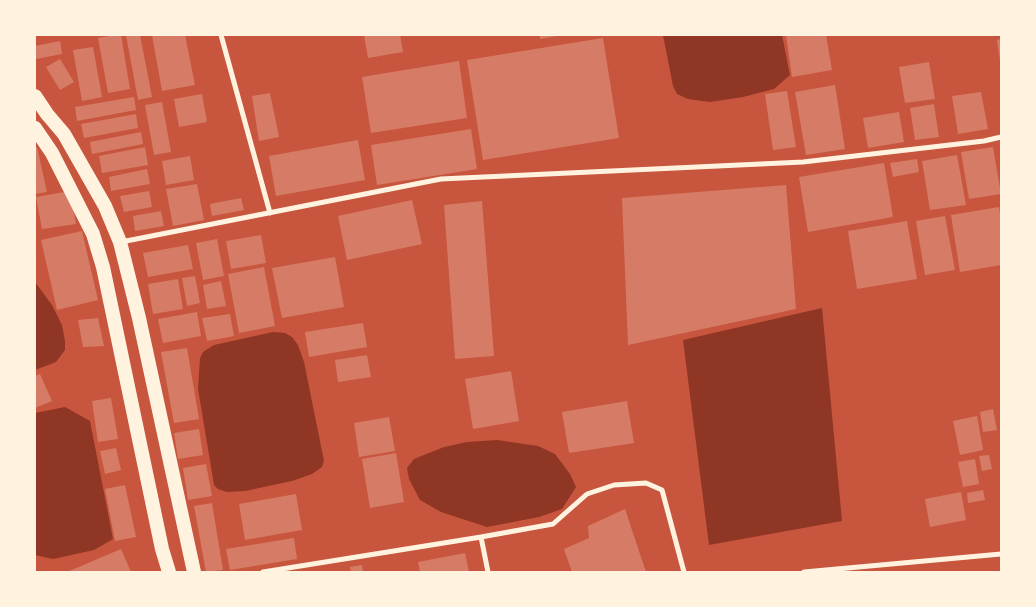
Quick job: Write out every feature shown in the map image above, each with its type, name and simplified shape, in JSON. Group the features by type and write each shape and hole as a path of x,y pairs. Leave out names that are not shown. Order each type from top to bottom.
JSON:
{"highway":[{"path":"35,96 64,134 105,206 120,242 139,318 194,572"},
{"path":"35,128 52,153 93,234 103,267 160,540 169,572"}],"street":[{"path":"221,35 270,212"},
{"path":"120,242 441,179 803,162 984,141 1001,137"},
{"path":"263,572 553,524 587,494 614,485 646,484 662,490 684,572"},
{"path":"481,537 488,572"},
{"path":"804,572 1001,554"}],"shaded area":[{"path":"663,35 782,35 790,75 774,89 743,97 710,102 688,99 677,94 673,86"},
{"path":"35,282 52,305 62,325 65,350 56,362 35,370"},
{"path":"822,308 842,521 709,545 683,340"},
{"path":"273,332 285,333 292,337 298,345 304,362 324,461 322,467 312,474 292,481 245,491 227,492 218,489 214,485 198,389 200,358 203,352 214,345"},
{"path":"65,407 90,421 113,539 94,550 53,559 35,555 35,413"},
{"path":"497,440 538,446 555,454 570,474 576,487 562,509 539,517 487,527 441,512 420,500 409,479 407,468 414,459 444,447 467,442"}],"building":[{"path":"121,35 130,89 108,93 98,38"},
{"path":"126,35 140,35 152,97 138,100"},
{"path":"152,35 185,35 195,85 162,91"},
{"path":"364,35 400,35 403,52 368,58"},
{"path":"540,35 557,35 557,36 540,39"},
{"path":"786,35 826,35 832,70 792,77"},
{"path":"603,38 619,138 483,160 467,60"},
{"path":"1001,39 1001,61 1000,61 997,40"},
{"path":"60,41 62,54 36,59 35,46"},
{"path":"93,47 102,97 82,101 73,50"},
{"path":"60,59 74,82 60,90 46,67"},
{"path":"459,61 467,118 371,133 362,77"},
{"path":"929,62 935,99 905,103 899,67"},
{"path":"835,85 845,149 806,155 795,92"},
{"path":"787,91 796,147 773,150 765,94"},
{"path":"981,92 988,129 958,134 952,96"},
{"path":"270,93 279,137 259,141 252,96"},
{"path":"202,94 207,122 179,127 174,99"},
{"path":"134,97 136,110 77,121 75,107"},
{"path":"162,102 171,152 154,155 145,105"},
{"path":"934,104 939,137 915,140 910,108"},
{"path":"899,112 904,142 868,148 863,118"},
{"path":"136,114 138,128 84,138 81,124"},
{"path":"471,129 477,169 377,185 371,145"},
{"path":"141,132 143,144 92,154 90,142"},
{"path":"358,140 365,180 276,196 269,156"},
{"path":"37,147 47,192 35,194 35,148"},
{"path":"145,147 148,165 102,173 99,156"},
{"path":"993,147 1001,194 969,199 961,152"},
{"path":"957,155 966,205 930,210 922,161"},
{"path":"190,156 194,180 166,185 162,161"},
{"path":"917,159 919,172 893,177 890,163"},
{"path":"884,163 893,217 808,232 799,177"},
{"path":"147,169 150,184 111,191 109,177"},
{"path":"197,184 204,220 173,226 166,189"},
{"path":"786,185 796,309 628,345 622,198"},
{"path":"70,191 76,224 42,229 36,197"},
{"path":"149,191 152,207 124,212 120,196"},
{"path":"241,198 244,210 212,216 210,204"},
{"path":"412,200 422,244 347,260 338,216"},
{"path":"482,201 494,356 455,359 444,205"},
{"path":"999,207 1001,220 1001,265 960,272 951,215"},
{"path":"161,211 164,226 135,231 133,216"},
{"path":"945,216 955,270 925,275 916,221"},
{"path":"907,221 917,279 857,289 848,231"},
{"path":"82,231 98,300 57,310 41,240"},
{"path":"261,235 266,263 231,269 226,241"},
{"path":"217,239 224,276 203,280 196,243"},
{"path":"188,245 193,269 148,277 143,253"},
{"path":"335,257 344,307 282,318 272,268"},
{"path":"264,267 275,326 239,333 228,274"},
{"path":"195,276 200,303 187,306 182,278"},
{"path":"178,279 183,309 153,314 148,284"},
{"path":"221,281 226,306 207,309 203,285"},
{"path":"197,312 201,336 163,343 158,319"},
{"path":"230,314 234,336 207,341 202,318"},
{"path":"98,318 104,346 83,347 78,320"},
{"path":"363,323 367,347 309,357 305,332"},
{"path":"187,348 199,419 174,423 161,352"},
{"path":"367,355 371,377 338,382 335,360"},
{"path":"511,371 519,421 473,429 465,379"},
{"path":"40,374 52,401 35,408 35,376"},
{"path":"111,398 118,439 98,442 92,401"},
{"path":"627,401 634,443 569,453 562,412"},
{"path":"993,409 997,430 983,432 980,412"},
{"path":"977,416 983,450 960,455 953,421"},
{"path":"389,417 395,451 359,457 354,423"},
{"path":"199,429 203,455 178,459 174,433"},
{"path":"116,448 121,470 105,474 100,451"},
{"path":"396,453 404,502 370,508 362,459"},
{"path":"989,455 992,469 982,471 979,456"},
{"path":"975,459 979,484 963,487 958,462"},
{"path":"206,464 212,496 188,500 183,468"},
{"path":"125,485 136,537 115,541 105,489"},
{"path":"983,490 985,500 968,503 967,493"},
{"path":"961,492 966,520 930,527 925,499"},
{"path":"296,494 302,530 245,540 239,504"},
{"path":"212,503 223,570 206,572 194,506"},
{"path":"625,509 646,572 572,572 564,549 589,538 588,526"},
{"path":"294,538 297,559 230,570 226,549"},
{"path":"121,549 131,572 67,572"},
{"path":"465,553 469,572 420,572 418,562"},
{"path":"362,565 363,572 351,572 350,567"}]}
